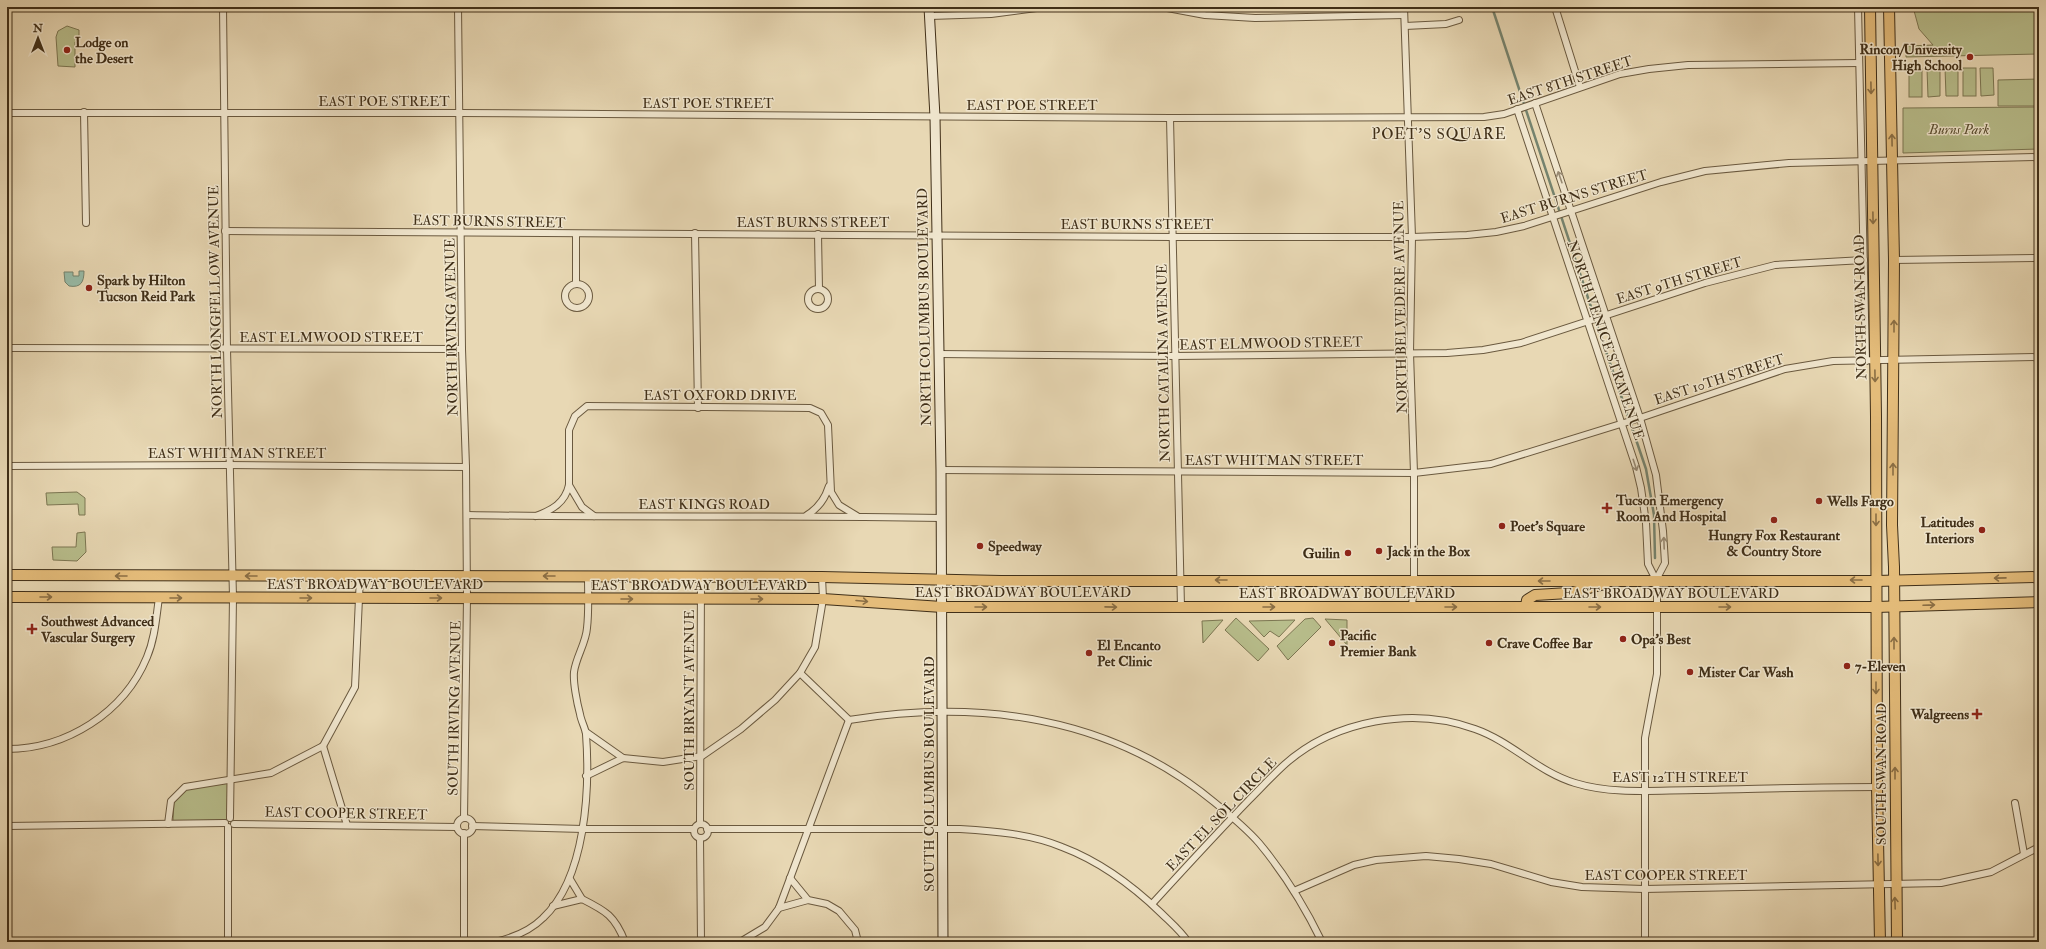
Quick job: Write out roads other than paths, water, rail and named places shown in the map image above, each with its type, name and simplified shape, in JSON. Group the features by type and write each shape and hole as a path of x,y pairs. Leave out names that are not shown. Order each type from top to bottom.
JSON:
{"main road":[{"name":"NORTH SWAN ROAD","path":"1870,7 1872,161 1870,361 1876,607"},
{"path":"1889,7 1894,260 1892,525 1894,606"},
{"name":"EAST BROADWAY BOULEVARD","path":"7,575 822,577 942,580 1876,581 2039,577"},
{"path":"1526,607 1527,600 1535,595 1569,593 1618,580"},
{"name":"EAST BROADWAY BOULEVARD","path":"7,597 823,599 942,607 1876,607 2039,602"},
{"name":"SOUTH SWAN ROAD","path":"1894,606 1895,884 1897,942"},
{"name":"SOUTH SWAN ROAD","path":"1876,607 1876,787 1880,942"}],"street":[{"name":"NORTH LONGFELLOW AVENUE","path":"223,7 223,113 231,576 233,597 228,942"},
{"name":"NORTH IRVING AVENUE","path":"458,7 460,232 467,515 467,598"},
{"path":"929,12 991,14 1044,7"},
{"path":"1162,7 1205,15 1255,18 1404,15"},
{"name":"NORTH BELVEDERE AVENUE","path":"1404,7 1412,237 1410,353 1414,473 1414,580 1412,607"},
{"path":"1555,7 1580,87"},
{"name":"NORTH SWAN ROAD","path":"1858,7 1860,161 1870,361"},
{"name":"NORTH COLUMBUS BOULEVARD","path":"929,12 935,117 942,607"},
{"path":"1404,26 1446,24 1459,20"},
{"name":"EAST 8TH STREET","path":"1408,119 1484,117 1517,109 1620,74 1688,65 1859,63"},
{"name":"NORTH VENICE STRAVENUE","path":"1535,103 1640,418 1656,475 1663,530 1665,563 1656,580"},
{"name":"NORTH VENICE STRAVENUE","path":"1517,109 1641,488 1646,523 1648,564 1656,580 1657,674 1645,738 1645,942"},
{"path":"84,112 86,223"},
{"name":"EAST POE STREET","path":"7,113 459,113 1408,119"},
{"name":"NORTH CATALINA AVENUE","path":"1170,118 1181,607"},
{"name":"EAST BURNS STREET","path":"226,231 576,234 1412,237 1496,232 1572,211 1661,182 1705,171 1750,165 2039,157"},
{"path":"576,234 576,283"},
{"path":"695,234 698,408"},
{"path":"818,234 819,290"},
{"path":"1894,260 2039,258"},
{"name":"EAST 9TH STREET","path":"1410,353 1483,350 1520,343 1735,274 1775,265 1864,260"},
{"path":"576,283 584,286 590,292 589,301 583,307 579,308 568,304 565,297 569,286 576,283"},
{"name":"EAST ELMWOOD STREET","path":"7,348 462,349"},
{"name":"EAST ELMWOOD STREET","path":"939,354 1175,356 1410,353"},
{"name":"EAST 10TH STREET","path":"1414,473 1491,464 1640,418 1785,369 1833,361 2039,357"},
{"name":"EAST OXFORD DRIVE","path":"536,516 558,505 567,494 569,485 569,430 575,416 587,406 810,408 821,413 828,425 830,438 830,492 839,505 857,516"},
{"name":"EAST WHITMAN STREET","path":"7,466 229,465 466,467"},
{"name":"EAST WHITMAN STREET","path":"941,470 1414,473"},
{"path":"569,485 582,507 594,516"},
{"path":"807,516 817,509 826,496 829,486"},
{"name":"EAST KINGS ROAD","path":"467,515 857,516 941,518"},
{"path":"168,824 171,801 185,787 271,773 323,746 355,687 360,576"},
{"path":"495,942 508,939 526,930 543,918 553,906 570,880 583,829 586,776 586,732 580,714 574,672 587,629 588,576"},
{"name":"SOUTH BRYANT AVENUE","path":"700,824 702,756 701,577"},
{"path":"586,732 623,758 663,762 702,756 739,731 775,700 800,673 815,647 823,599 822,577"},
{"path":"7,750 52,743 87,728 114,707 136,680 147,657 155,629 159,598"},
{"name":"SOUTH IRVING AVENUE","path":"464,818 467,598"},
{"name":"SOUTH COLUMBUS BOULEVARD","path":"942,607 943,942"},
{"path":"800,673 849,720"},
{"path":"849,720 892,713 943,712 1021,716 1064,725 1128,748 1192,784 1232,817 1258,842 1294,890 1322,942"},
{"name":"EAST EL SOL CIRCLE","path":"1152,904 1232,817 1285,764 1314,745 1342,731 1376,721 1413,717 1445,721 1475,728"},
{"path":"740,942 765,927 779,908 849,720"},
{"name":"EAST 12TH STREET","path":"1475,728 1501,740 1524,758 1550,773 1575,783 1602,788 1644,791 1876,787"},
{"path":"323,746 347,825"},
{"path":"586,776 623,758"},
{"path":"2015,803 2024,854"},
{"path":"464,818 471,822 472,826 470,831 464,833 459,831 457,827 458,822 464,818"},
{"name":"EAST COOPER STREET","path":"7,826 229,823 457,827"},
{"path":"472,826 583,829 694,828 700,824 705,825 708,829 990,830 1031,838 1062,847 1122,879 1152,904 1188,942"},
{"path":"694,828 694,834 700,838"},
{"path":"700,838 706,835 708,829"},
{"path":"464,833 464,942"},
{"path":"700,838 701,942"},
{"name":"EAST COOPER STREET","path":"1294,890 1329,874 1354,865 1376,860 1426,856 1491,864 1551,882 1582,887 1644,889 1941,883 1991,872 2039,847"},
{"path":"790,878 808,900"},
{"path":"570,880 582,899 611,916 625,942"},
{"path":"553,906 582,899"},
{"path":"779,908 808,900 827,904 839,911 855,930 860,940"}],"waterway":[{"path":"1492,7 1646,469 1654,515 1655,558"}],"place":[{"name":"Lodge on the Desert","path":"67,50"},
{"name":"Rincon/University High School","path":"1970,57"},
{"name":"Spark by Hilton Tucson Reid Park","path":"89,288"},
{"name":"Wells Fargo","path":"1819,501"},
{"name":"Tucson Emergency Room And Hospital","path":"1607,508"},
{"name":"Hungry Fox Restaurant & Country Store","path":"1774,520"},
{"name":"Poet's Square","path":"1502,526"},
{"name":"Latitudes Interiors","path":"1982,530"},
{"name":"Speedway","path":"980,546"},
{"name":"Jack in the Box","path":"1379,551"},
{"name":"Guilin","path":"1348,553"},
{"name":"Southwest Advanced Vascular Surgery","path":"32,629"},
{"name":"Opa's Best","path":"1623,639"},
{"name":"Pacific Premier Bank","path":"1332,643"},
{"name":"Crave Coffee Bar","path":"1489,643"},
{"name":"El Encanto Pet Clinic","path":"1089,653"},
{"name":"7-Eleven","path":"1847,666"},
{"name":"Mister Car Wash","path":"1690,672"},
{"name":"Walgreens","path":"1977,714"}],"district":[{"name":"POET'S SQUARE","path":"1439,134"}],"park label":[{"name":"Burns Park","path":"1959,129"}]}
